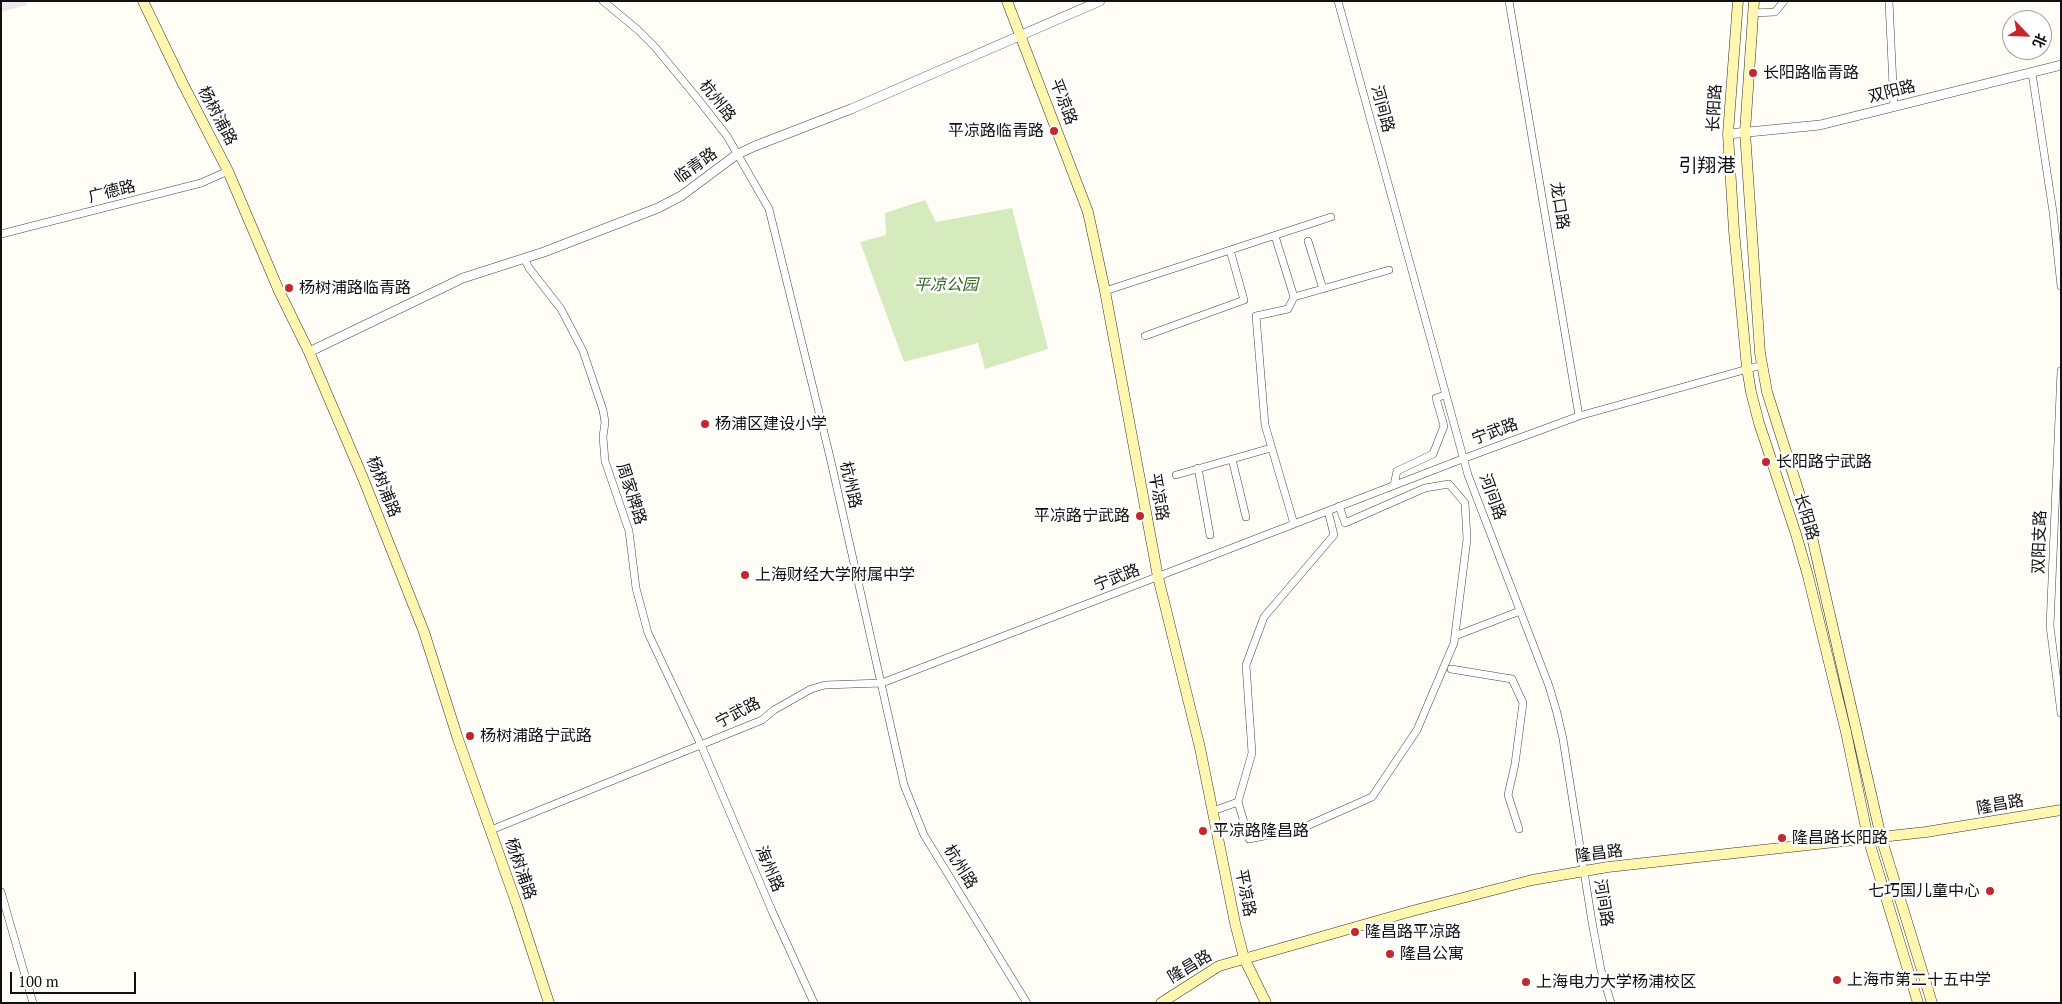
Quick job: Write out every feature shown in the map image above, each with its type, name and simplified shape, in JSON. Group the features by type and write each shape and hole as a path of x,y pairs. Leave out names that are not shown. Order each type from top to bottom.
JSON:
{"main road":[{"name":"杨树浦路","path":"143,1 228,171 279,291 310,352 343,429 424,632 458,739 491,830 549,1003"},
{"name":"平凉路","path":"1007,1 1088,212 1105,291 1158,577 1200,748 1244,958 1266,1003"},
{"name":"长阳路","path":"1738,1 1728,134 1734,231 1747,368 1759,423 1808,576 1846,732 1868,838 1918,1003"},
{"name":"长阳路","path":"1754,1 1745,132 1762,365 1776,426 1809,524 1881,837 1932,1003"},
{"name":"隆昌路","path":"1161,1003 1213,969 1244,958 1532,880 1584,871 1949,829 2061,810"}],"street":[{"name":"杭州路","path":"603,1 638,30 654,47 727,136 736,155 769,209 830,457 904,784 924,835 1027,1003"},
{"name":"临青路","path":"310,352 463,278 574,241 658,208 696,186 736,155 776,137 851,109 1021,37 1100,1"},
{"name":"河间路","path":"1338,1 1445,395 1465,458 1468,475 1557,713 1563,739 1601,970 1611,1003"},
{"name":"龙口路","path":"1510,1 1579,416"},
{"path":"1753,13 1775,12 1784,1"},
{"path":"1889,1 1894,107"},
{"name":"双阳路","path":"1728,134 1820,125 2061,65"},
{"path":"2032,73 2054,220 2061,286"},
{"name":"广德路","path":"1,234 201,183 228,171"},
{"path":"1105,291 1331,217"},
{"path":"1275,236 1294,297 1288,309 1256,316 1265,425 1294,524"},
{"path":"1308,241 1323,289"},
{"path":"1145,336 1244,300 1230,250"},
{"name":"周家牌路","path":"524,258 528,268 560,309 583,351 603,410 605,422 603,437 606,461 629,531 636,588 648,633 701,745"},
{"path":"1294,297 1389,270"},
{"name":"宁武路","path":"491,830 762,720 774,710 811,689 825,685 882,683 1338,506 1579,416 1762,365"},
{"name":"双阳支路","path":"2061,371 2050,626 2061,713"},
{"path":"1394,485 1397,471 1433,454 1444,426 1436,398 1445,395"},
{"path":"1176,475 1271,448"},
{"path":"1232,459 1246,517"},
{"path":"1198,468 1210,535"},
{"path":"1328,510 1334,536 1264,617 1246,665 1252,753 1238,802 1250,839 1300,829 1372,797 1417,730 1454,643 1467,539 1465,503 1449,484 1425,488 1345,523 1338,506"},
{"path":"1455,636 1520,611"},
{"path":"1451,669 1512,679 1519,695 1522,703 1515,764 1508,795 1519,830"},
{"name":"海州路","path":"701,745 772,911 814,1003"},
{"path":"1212,811 1238,802"},
{"path":"1,892 33,1003"},
{"path":"1258,986 1259,1003"}],"shaded area":[{"path":"1,1 26,1 27,5 1,12"}],"green space":[{"name":"平凉公园","path":"925,200 936,222 1012,208 1048,349 985,369 978,343 904,362 860,242 886,235 885,213"}],"place":[{"name":"长阳路临青路","path":"1753,73"},
{"name":"平凉路临青路","path":"1054,131"},
{"name":"杨树浦路临青路","path":"289,288"},
{"name":"杨浦区建设小学","path":"705,424"},
{"name":"长阳路宁武路","path":"1766,462"},
{"name":"平凉路宁武路","path":"1140,516"},
{"name":"上海财经大学附属中学","path":"745,575"},
{"name":"杨树浦路宁武路","path":"470,736"},
{"name":"平凉路隆昌路","path":"1203,831"},
{"name":"隆昌路长阳路","path":"1782,838"},
{"name":"七巧国儿童中心","path":"1990,891"},
{"name":"隆昌路平凉路","path":"1355,932"},
{"name":"隆昌公寓","path":"1390,954"},
{"name":"上海市第二十五中学","path":"1837,980"},
{"name":"上海电力大学杨浦校区","path":"1526,982"}],"district":[{"name":"引翔港","path":"1707,167"}]}
